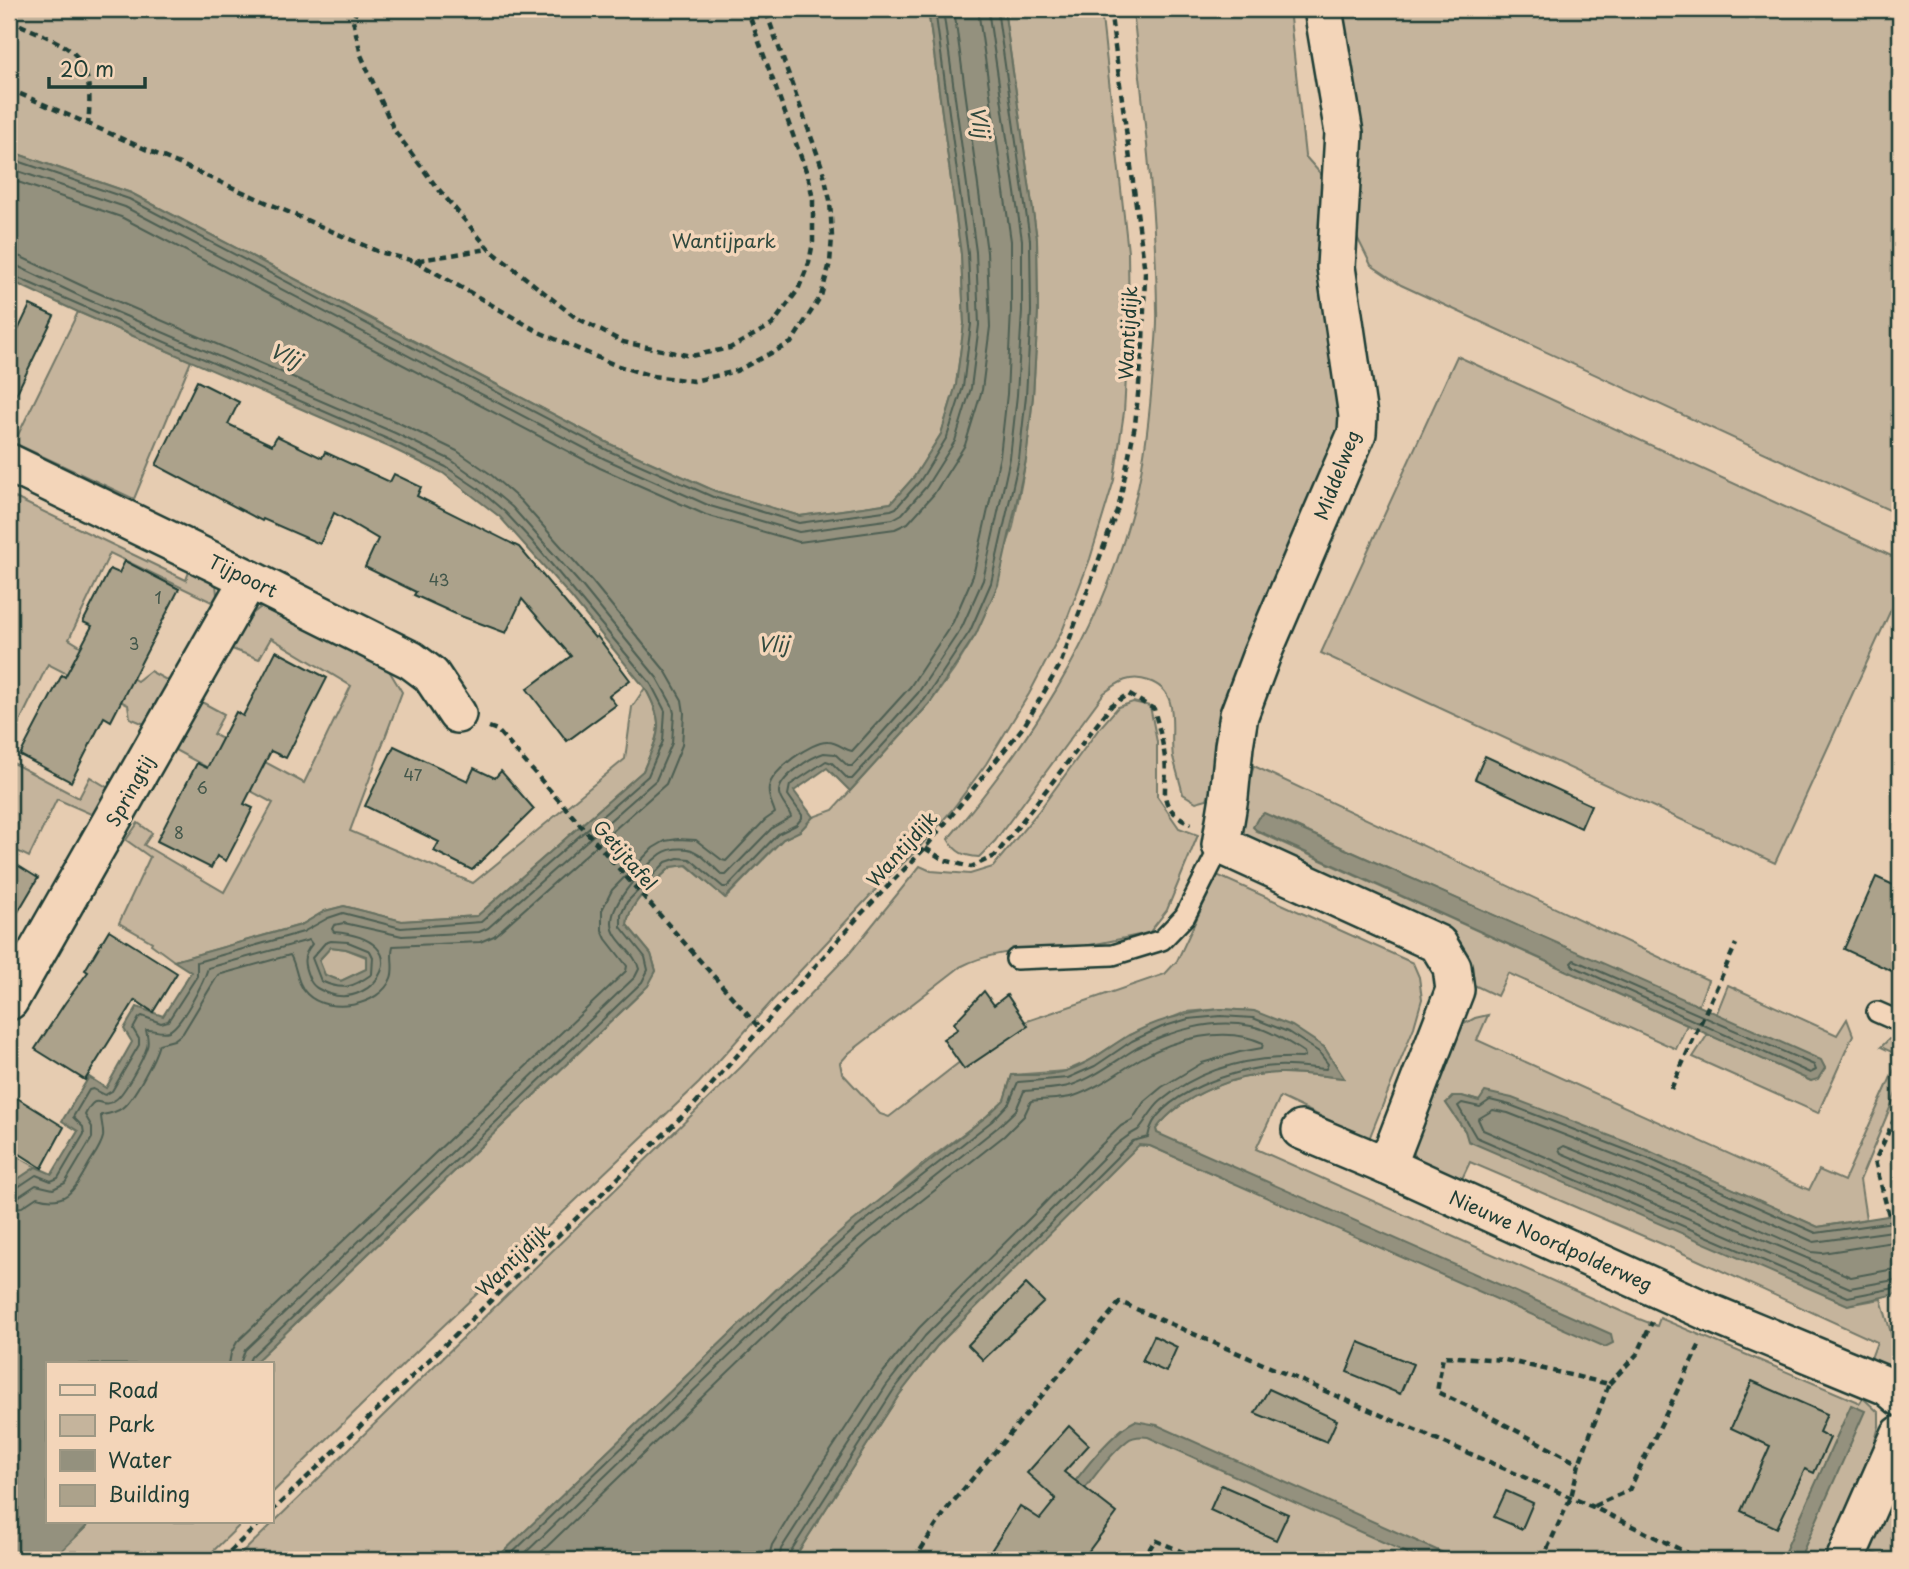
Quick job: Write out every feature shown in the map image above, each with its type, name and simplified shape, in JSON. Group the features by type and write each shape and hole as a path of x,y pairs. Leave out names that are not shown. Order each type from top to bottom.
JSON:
{"street":[{"name":"Middelweg","path":"1221,845 1239,715 1262,654 1357,433 1357,416 1336,267 1344,134 1323,9"},
{"name":"Tijpoort","path":"9,463 411,660 431,674 457,714"},
{"name":"Springtij","path":"9,1001 249,579"},
{"path":"1221,845 1438,944 1452,967 1455,990 1387,1166"},
{"name":"Nieuwe Noordpolderweg","path":"1301,1130 1387,1166 1715,1315 1886,1386 1900,1397"},
{"path":"1845,1560 1900,1435"}],"lane":[{"path":"1016,959 1113,955 1162,940 1185,916 1221,845"},
{"path":"1877,1012 1900,1022"}],"path":[{"path":"357,9 353,20 361,55 394,130 435,185 489,249 576,317 623,342 691,356 730,348 772,325 798,290 809,263 813,242 813,200 809,179 747,9"},
{"path":"9,89 379,252 415,261 539,332 615,365 652,376 694,380 736,371 791,343 821,296 830,263 830,200 822,167 765,9"},
{"name":"Wantijdijk","path":"273,1510 693,1106 860,915 925,848 1024,726 1060,665 1119,505 1135,425 1143,344 1145,272 1110,9"},
{"path":"9,20 71,49 88,74 91,95 89,125"},
{"path":"415,261 489,249"},
{"path":"925,848 944,860 971,867 995,856 1112,705 1129,694 1154,709 1165,759 1164,800 1173,815 1203,831 1221,845"},
{"name":"Getijtafel","path":"457,714 497,730 761,1030"},
{"path":"1671,1089 1736,944"},
{"path":"1900,1107 1875,1161 1900,1258"},
{"path":"1542,1560 1571,1497 1579,1464 1609,1384 1637,1353 1665,1292"},
{"path":"914,1560 947,1509 1120,1302 1571,1497 1702,1560"},
{"path":"1593,1507 1629,1490 1715,1315"},
{"path":"1579,1464 1437,1392 1443,1356 1504,1360 1609,1384"},
{"path":"221,1560 259,1524"},
{"path":"1143,1560 1155,1540 1201,1560"}],"green space":[{"name":"Wantijpark","path":"9,9 928,9 961,254 964,324 956,385 941,434 914,477 891,503 800,516 715,491 612,445 131,193 9,151"},
{"path":"1004,9 1101,9 1128,252 1129,327 1124,412 1114,480 1090,559 1063,629 1029,694 986,764 952,810 773,1000 699,1083 273,1492 273,1362 255,1362 642,992 656,971 651,954 627,925 637,900 671,867 686,865 726,898 783,839 800,831 813,817 833,810 930,703 976,634 1013,527 1026,460 1038,311 1037,239"},
{"path":"1133,9 1289,9 1305,156 1327,181 1341,409 1335,446 1207,799 1196,802 1183,794 1173,757 1172,713 1166,694 1159,686 1149,681 1130,679 1104,693 995,841 979,857 969,856 957,851 948,839 1006,766 1057,689 1079,649 1116,564 1138,486 1149,418 1157,319 1152,197"},
{"path":"1332,9 1900,9 1900,515 1401,285 1371,265 1356,235"},
{"path":"78,312 191,361 134,499 14,443"},
{"path":"1457,356 1900,560 1900,590 1775,863 1321,653"},
{"path":"9,495 186,580 190,569 216,584 218,605 110,553 69,639 137,681 150,671 174,684 154,728 130,718 128,705 48,664 9,744"},
{"path":"261,607 382,659 402,692 350,831 473,883 625,759 632,707 645,688 658,721 653,747 643,771 477,916 402,921 344,906 325,911 301,925 174,961 151,944 152,942 119,923 150,857 126,840 138,823 152,833 144,845 224,892 273,803 175,750 198,700 224,714 213,734 304,783 351,686 271,638 259,659 232,649 238,625"},
{"path":"1133,702 1150,706 1157,742 1157,796 1179,828 1198,835 1167,910 1149,933 1084,946 1005,953 960,967 849,1053 840,1063 842,1073 880,1114 889,1117 1001,1030 1165,974 1177,961 1217,875 1413,963 1419,977 1422,999 1414,1027 1369,1139 1280,1097 1256,1149 1634,1317 1657,1326 1660,1318 1860,1403 1863,1398 1879,1413 1879,1426 1874,1445 1824,1560 793,1560 899,1395 937,1346 1138,1145 1150,1146 1237,1184 1157,1133 1156,1129 1167,1117 1195,1096 1227,1082 1244,1078 1285,1073 1343,1078 1324,1047 1254,1011 1221,1009 1186,1012 1129,1035 1091,1060 1066,1071 1012,1075 1004,1100 987,1116 924,1163 784,1282 495,1560 235,1560 741,1067 849,954 920,866 931,871 970,874 993,867 1118,707"},
{"path":"9,761 79,798 90,777 115,792 100,818 57,799 29,857 9,847"},
{"path":"1254,766 1708,980 1698,1007 1272,816 1256,831 1687,1025 1676,1049 1508,973 1497,996 1474,985 1469,960 1443,933 1237,833 1236,821"},
{"path":"331,947 346,949 366,957 367,969 341,981 325,975 319,960"},
{"path":"1728,985 1837,1035 1847,1019 1853,1035 1818,1113 1693,1057 1708,1034 1811,1081 1825,1068 1820,1060 1716,1015"},
{"path":"1488,1015 1477,1040 1809,1190 1819,1170 1844,1181 1900,1057 1900,1084 1860,1180 1866,1219 1818,1227 1643,1149 1462,1096 1446,1103 1465,1131 1848,1305 1881,1299 1896,1350 1900,1378 1870,1361 1877,1342 1676,1250 1470,1162 1460,1183 1424,1166 1413,1153 1411,1132 1462,1025"},
{"path":"1889,1039 1900,1041 1900,1056 1881,1047"},
{"path":"9,1152 36,1167 9,1185"},
{"path":"1900,1469 1900,1544 1891,1560 1867,1550"},
{"path":"89,1524 241,1524 204,1560 52,1560"}],"water":[{"name":"Vlij","path":"928,9 1004,9 1037,239 1038,311 1026,460 998,585 976,634 930,703 850,791 827,768 794,791 813,817 800,831 783,839 725,898 687,865 671,867 637,900 627,925 651,954 656,971 648,986 255,1362 46,1362 46,1524 89,1524 52,1560 9,1560 9,1185 36,1167 52,1174 78,1131 62,1121 89,1077 106,1088 132,1042 124,1029 137,1007 163,1016 191,972 174,961 301,925 325,911 344,906 402,921 477,916 643,771 656,738 658,721 645,688 571,597 500,517 443,473 9,280 9,151 131,193 612,445 715,491 800,516 891,503 914,477 941,434 956,385 964,324 961,254","holes":["331,947 366,956 366,969 341,981 325,975 319,960"]},
{"path":"1264,813 1821,1060 1825,1068 1818,1079 1811,1081 1256,830 1253,827"},
{"path":"1221,1009 1254,1011 1292,1026 1324,1047 1344,1078 1278,1073 1227,1082 1180,1106 1156,1129 1157,1133 1611,1334 1613,1343 1605,1347 1150,1146 1139,1145 937,1346 899,1395 793,1560 495,1560 784,1282 852,1222 987,1116 1004,1100 1012,1075 1066,1071 1150,1025 1185,1014"},
{"path":"1485,1092 1512,1098 1649,1151 1818,1227 1900,1214 1900,1293 1848,1305 1468,1141 1465,1131 1446,1103 1453,1096 1479,1101"},
{"path":"1851,1405 1865,1411 1799,1560 1781,1560"},
{"path":"1135,1421 1157,1425 1459,1560 1423,1560 1142,1436 1127,1441 1103,1465 1038,1560 1021,1560 1089,1463 1121,1430"}],"building":[{"path":"30,305 54,316 9,409 9,349"},
{"path":"197,381 239,402 228,424 272,445 277,436 322,458 325,452 390,482 394,474 421,487 417,496 519,547 595,638 597,636 630,680 609,696 616,705 567,741 527,689 571,656 522,599 506,633 414,595 416,592 365,567 378,539 334,513 320,544 263,519 262,521 156,465"},
{"path":"125,561 179,589 111,721 104,717 71,782 20,755 62,675 65,677 92,626 83,622 110,569 119,573"},
{"path":"276,651 327,678 286,758 271,751 244,804 253,808 240,834 226,861 217,856 211,868 157,841 197,763 207,768 236,712 243,716"},
{"path":"394,746 468,781 474,768 495,778 501,771 534,809 472,870 434,851 439,842 365,806"},
{"path":"1485,756 1591,805 1581,828 1475,779"},
{"path":"9,860 38,878 9,927"},
{"path":"1876,877 1900,888 1900,975 1844,949"},
{"path":"109,930 177,973 153,1012 135,1000 85,1080 35,1049 88,972 85,970"},
{"path":"984,991 994,1005 1007,995 1028,1026 964,1069 943,1039 958,1029 954,1023"},
{"path":"9,1093 64,1127 42,1168 9,1147"},
{"path":"1026,1284 1044,1302 983,1360 968,1345"},
{"path":"1154,1336 1177,1347 1166,1372 1142,1361"},
{"path":"1359,1342 1413,1364 1400,1394 1347,1372"},
{"path":"1752,1381 1827,1414 1819,1432 1830,1438 1814,1473 1805,1469 1777,1528 1741,1511 1770,1446 1731,1428"},
{"path":"1269,1389 1337,1420 1327,1442 1255,1413"},
{"path":"1069,1426 1089,1445 1064,1472 1117,1513 1082,1560 985,1560 1020,1506 1040,1519 1056,1499 1027,1473"},
{"path":"1221,1485 1288,1514 1276,1540 1210,1510"},
{"path":"1506,1491 1533,1503 1522,1529 1494,1517"}]}
